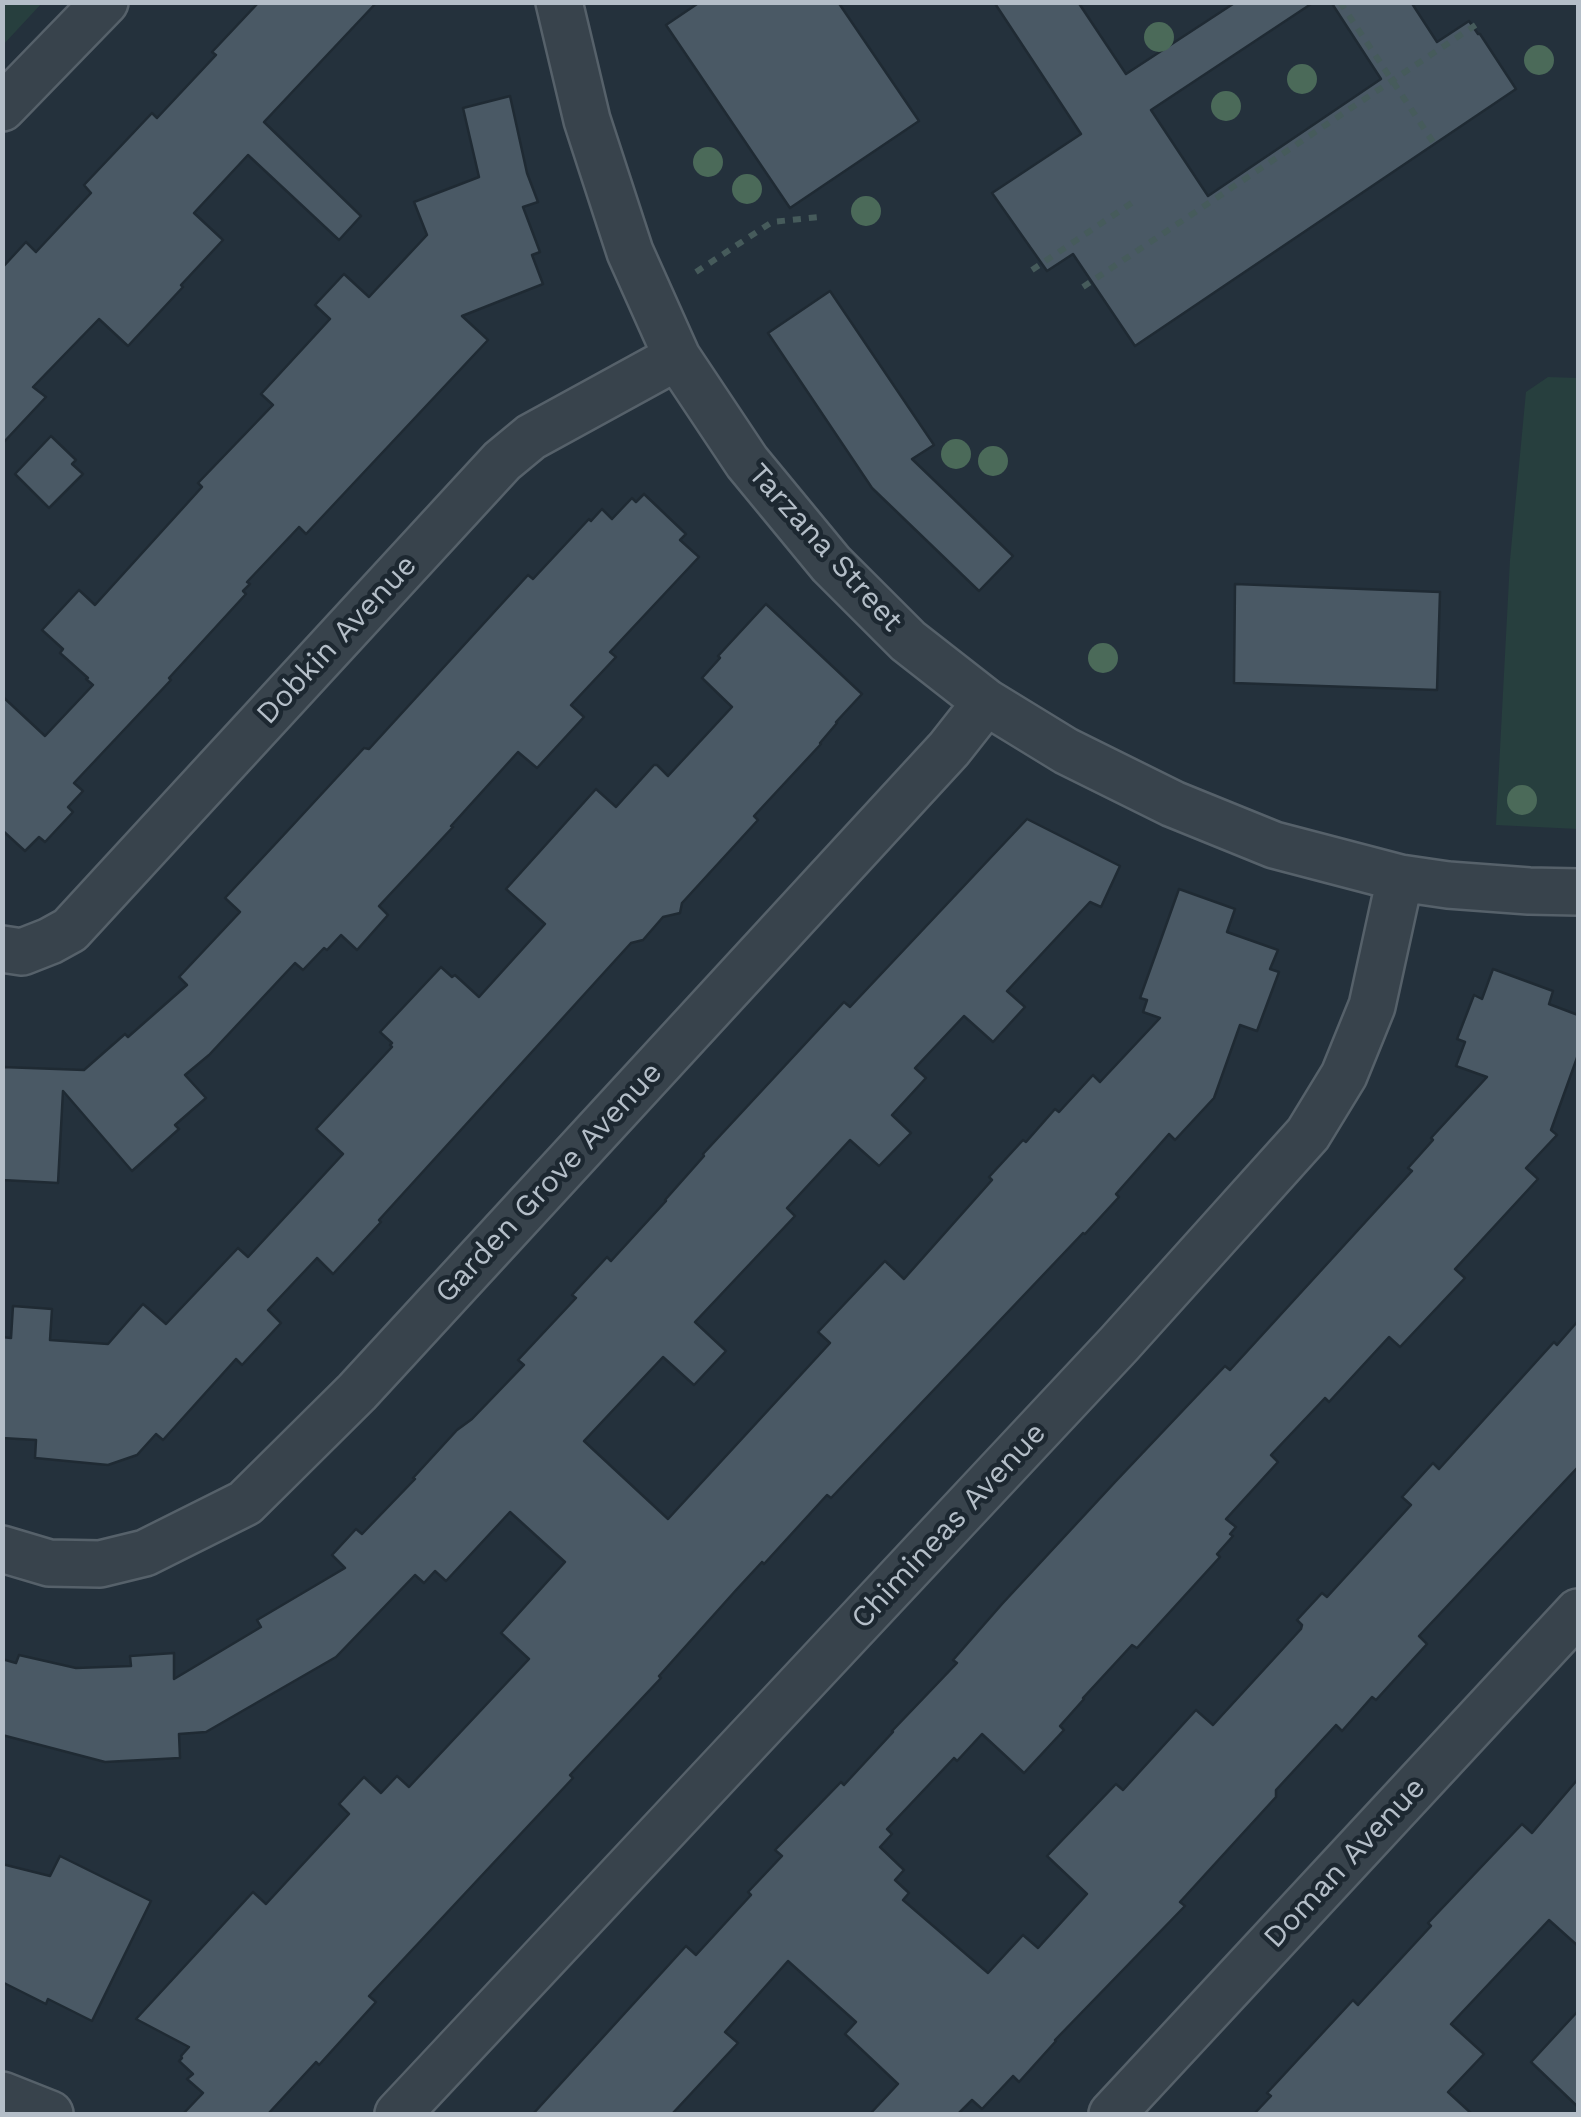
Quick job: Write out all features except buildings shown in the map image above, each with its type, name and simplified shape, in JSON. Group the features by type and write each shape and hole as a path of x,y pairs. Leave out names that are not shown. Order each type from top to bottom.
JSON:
{"street":[{"path":"2,108 104,2"},
{"name":"Tarzana Street","path":"560,2 587,120 630,252 677,357 747,462 831,564 908,641 986,702 1066,751 1173,804 1274,845 1400,878 1448,885 1578,892"},
{"name":"Dobkin Avenue","path":"12,950 50,941 70,930 502,461 530,437 677,357"},
{"name":"Garden Grove Avenue","path":"2,1549 50,1563 100,1564 145,1553 245,1503 357,1392 948,749 986,702"},
{"name":"Chimineas Avenue","path":"398,2114 1119,1344 1308,1134 1344,1074 1372,1006 1400,878"},
{"name":"Doman Avenue","path":"1112,2114 1578,1612"},
{"path":"2,2096 50,2114"}],"path":[{"path":"1340,2 1437,148"},
{"path":"1084,287 1480,22"},
{"path":"1032,270 1136,200"},
{"path":"696,272 772,222 819,217"}],"green space":[{"path":"2,3 42,3 3,45"},
{"path":"1548,377 1578,378 1578,829 1496,825 1510,560 1526,392"}]}
